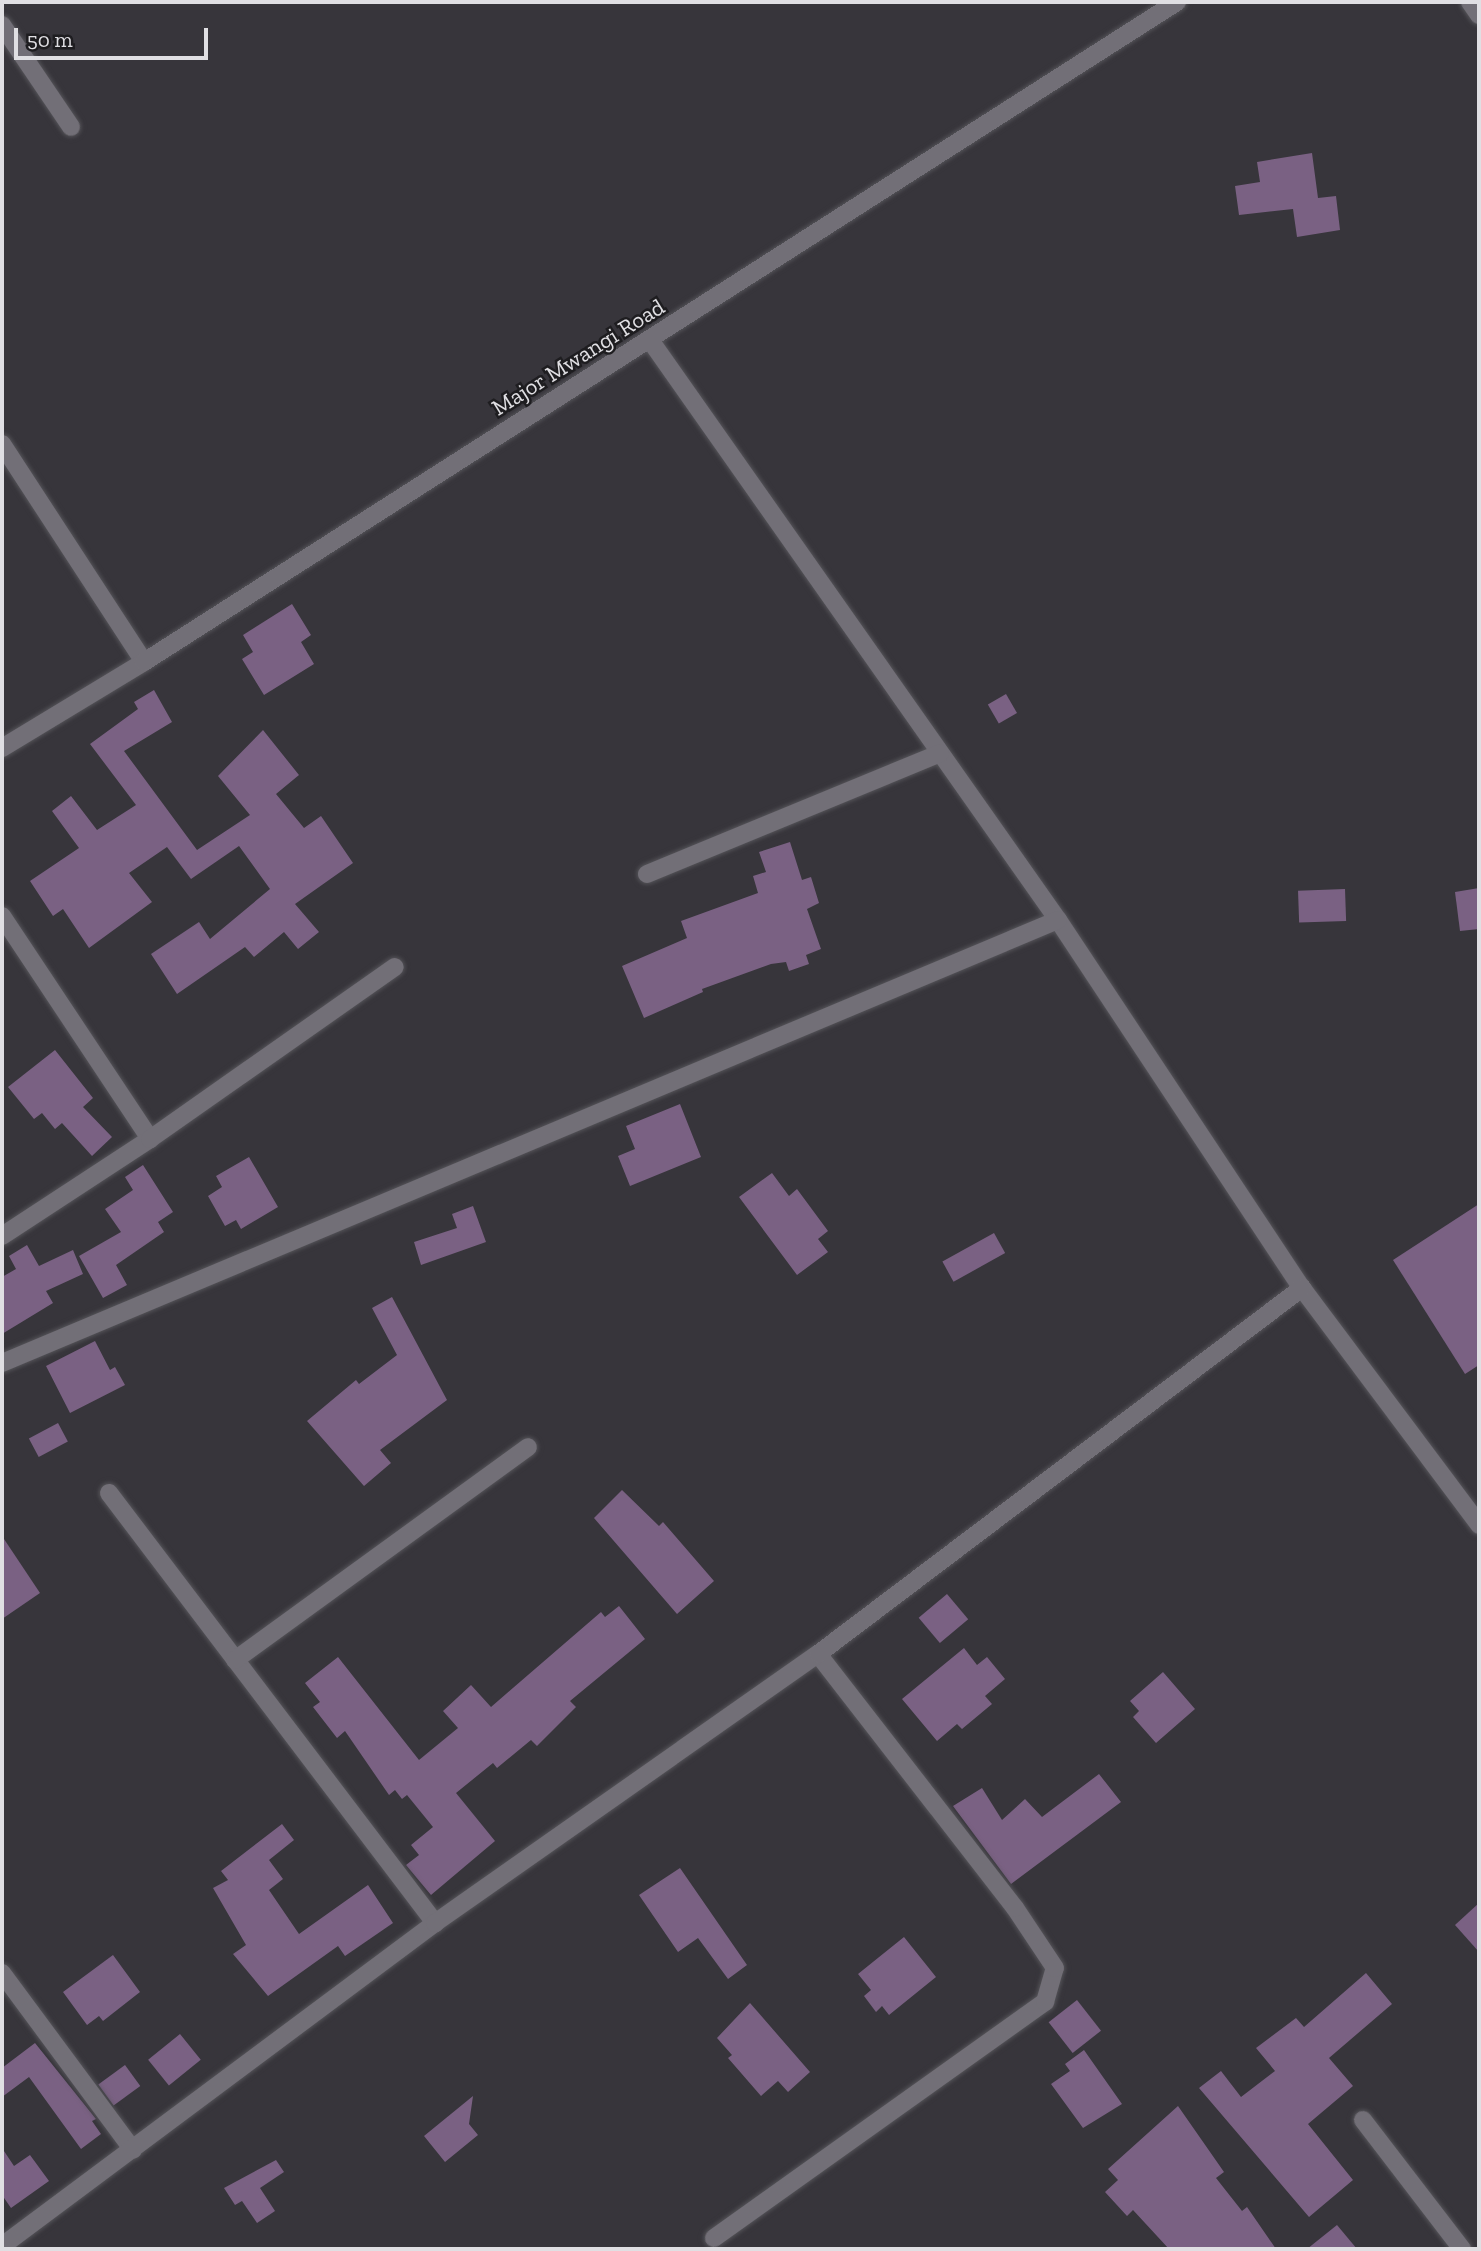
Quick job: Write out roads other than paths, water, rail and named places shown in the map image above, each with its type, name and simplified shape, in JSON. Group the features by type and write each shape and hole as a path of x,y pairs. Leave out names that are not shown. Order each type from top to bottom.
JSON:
{"street":[{"name":"Major Mwangi Road","path":"2,748 145,663 1177,2"},
{"path":"1469,2 1479,15"},
{"path":"2,25 71,127"},
{"path":"650,340 1058,920 1302,1288 1479,1525"},
{"path":"2,444 145,663"},
{"path":"647,874 940,753"},
{"path":"2,916 150,1139"},
{"path":"2,1363 1058,920"},
{"path":"2,1236 150,1139 395,967"},
{"path":"2,2246 435,1923 818,1654 1302,1288"},
{"path":"235,1661 528,1447"},
{"path":"109,1493 435,1923"},
{"path":"714,2238 1045,2002 1055,1968 1015,1908 818,1654"},
{"path":"2,1973 133,2150"},
{"path":"1363,2120 1462,2249"}]}
